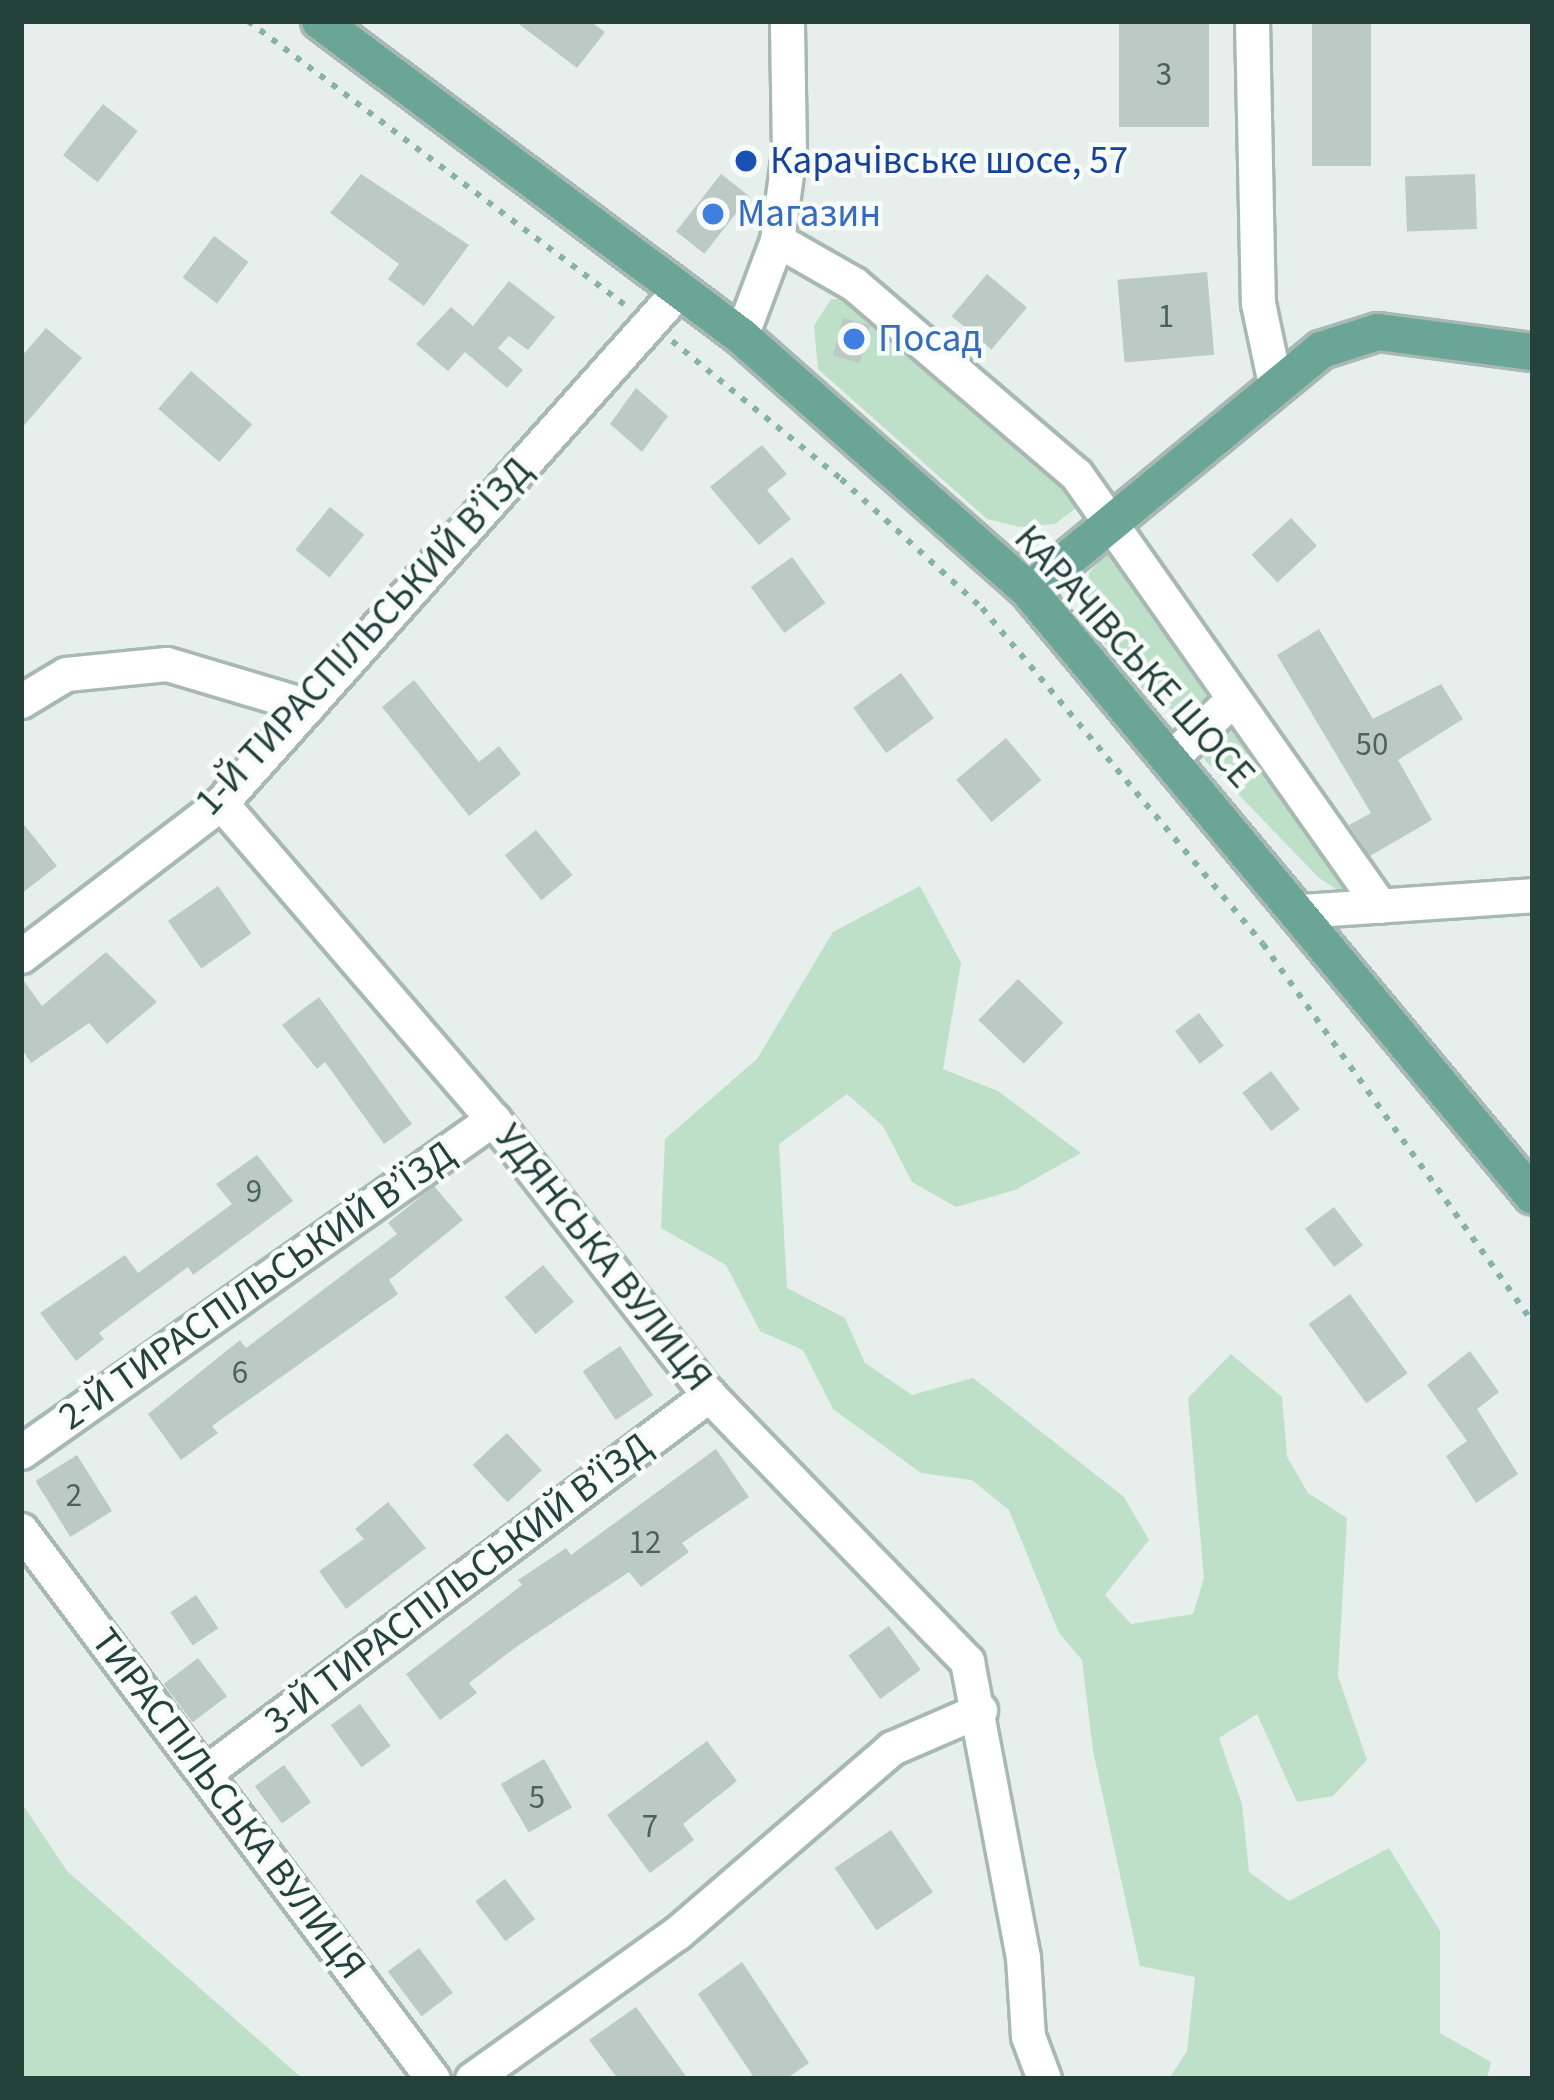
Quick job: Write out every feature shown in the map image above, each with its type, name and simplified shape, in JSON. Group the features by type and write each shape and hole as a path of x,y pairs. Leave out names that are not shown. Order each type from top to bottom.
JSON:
{"main road":[{"name":"КАРАЧІВСЬКЕ ШОСЕ","path":"320,21 741,337 1029,591 1301,911 1533,1196"},
{"path":"1029,591 1321,350 1378,332 1533,352"}],"street":[{"path":"741,337 777,240 789,152 788,21"},
{"path":"1252,21 1258,303 1275,384"},
{"path":"777,240 854,284 1076,474 1380,906"},
{"name":"1-Й ТИРАСПІЛЬСЬКИЙ В’ЇЗД","path":"21,956 221,803 680,289"},
{"path":"21,701 66,674 167,664 308,706"},
{"path":"1171,758 1232,700"},
{"name":"УДЯНСЬКА ВУЛИЦЯ","path":"221,803 494,1119 710,1395 967,1661 980,1710"},
{"path":"1301,911 1533,895"},
{"name":"2-Й ТИРАСПІЛЬСЬКИЙ В’ЇЗД","path":"21,1452 494,1119"},
{"name":"3-Й ТИРАСПІЛЬСЬКИЙ В’ЇЗД","path":"206,1772 710,1395"},
{"name":"ТИРАСПІЛЬСЬКА ВУЛИЦЯ","path":"21,1530 433,2079"},
{"path":"472,2079 677,1933 892,1748 980,1710 1024,1957 1028,2036 1044,2079"}],"path":[{"path":"248,21 650,323 842,479 982,608 1263,944 1533,1323"}],"green space":[{"path":"831,299 859,299 1049,465 1081,504 1055,524 1020,527 987,519 818,369 814,326"},
{"path":"1112,546 1204,678 1213,706 1194,724 1147,694 1097,634 1085,606 1089,573"},
{"path":"1234,717 1360,889 1341,892 1319,878 1204,759 1206,741"},
{"path":"920,886 961,963 943,1069 998,1091 1081,1153 1015,1190 956,1207 912,1182 883,1126 847,1094 779,1144 787,1288 845,1318 865,1363 912,1395 973,1378 1124,1497 1149,1540 1105,1595 1131,1624 1193,1614 1204,1578 1188,1398 1231,1354 1282,1397 1287,1457 1308,1493 1347,1518 1338,1676 1367,1760 1333,1796 1297,1802 1257,1714 1219,1738 1242,1804 1249,1872 1289,1901 1389,1848 1440,1931 1440,2033 1491,2062 1487,2079 1169,2079 1187,2051 1195,1977 1140,1966 1093,1751 1082,1660 1059,1633 1009,1510 972,1480 921,1473 833,1409 803,1350 760,1331 726,1265 661,1228 665,1139 757,1059 833,932"},
{"path":"21,1802 67,1871 303,2079 21,2079"}],"building":[{"path":"515,21 590,21 605,32 577,68"},
{"path":"1312,21 1371,21 1371,166 1312,166"},
{"path":"1119,24 1209,24 1209,127 1119,127"},
{"path":"103,104 138,131 98,182 63,155"},
{"path":"361,174 469,245 424,306 388,279 399,264 330,213"},
{"name":"Магазин","path":"721,174 749,196 704,254 676,232"},
{"path":"1475,174 1477,229 1407,231 1405,176"},
{"path":"214,236 248,262 217,303 183,278"},
{"path":"1207,272 1214,355 1125,363 1117,280"},
{"path":"987,274 1027,307 991,350 952,316"},
{"path":"509,281 555,317 528,350 509,336 498,348 523,370 507,388 465,352 448,371 416,344 451,307 473,326"},
{"path":"843,318 870,325 860,363 833,356"},
{"path":"46,328 82,358 21,429 21,357"},
{"path":"191,371 252,424 219,462 158,409"},
{"path":"636,388 668,416 642,452 610,424"},
{"path":"762,445 787,474 767,490 791,519 759,545 710,487"},
{"path":"330,507 364,535 330,577 295,550"},
{"path":"1291,518 1317,546 1277,583 1252,555"},
{"path":"792,557 826,603 784,633 751,587"},
{"path":"1319,629 1373,719 1441,684 1463,719 1398,760 1432,820 1370,856 1349,825 1371,813 1277,655"},
{"path":"901,673 934,718 886,753 853,708"},
{"path":"414,680 479,762 499,746 521,774 469,816 382,707"},
{"path":"1006,738 1041,780 992,822 956,780"},
{"path":"21,821 57,866 21,894"},
{"path":"536,830 573,875 541,900 505,855"},
{"path":"218,886 251,934 201,968 168,921"},
{"path":"106,952 157,1002 107,1044 89,1023 31,1063 21,1048 21,977 42,1006"},
{"path":"1018,979 1063,1023 1024,1064 978,1020"},
{"path":"319,997 412,1124 384,1144 325,1062 317,1069 282,1025"},
{"path":"1199,1013 1224,1046 1200,1064 1175,1031"},
{"path":"1271,1071 1300,1109 1271,1131 1242,1093"},
{"path":"257,1155 293,1201 193,1275 188,1267 99,1333 104,1339 76,1361 40,1313 125,1255 138,1273 232,1204 216,1184"},
{"path":"434,1186 463,1220 389,1280 398,1294 212,1426 218,1433 181,1460 148,1414 240,1340 246,1348 397,1234 388,1223"},
{"path":"1334,1207 1363,1245 1334,1267 1305,1229"},
{"path":"543,1265 574,1302 536,1334 505,1297"},
{"path":"1350,1294 1408,1373 1366,1403 1309,1324"},
{"path":"620,1346 653,1395 616,1420 583,1371"},
{"path":"1470,1351 1499,1392 1477,1409 1518,1474 1476,1503 1446,1456 1467,1441 1427,1385"},
{"path":"507,1433 542,1470 507,1502 473,1465"},
{"path":"716,1449 749,1497 682,1543 689,1552 641,1587 629,1572 516,1647 469,1683 477,1693 440,1720 406,1674 522,1585 518,1580 566,1548 571,1555"},
{"path":"77,1455 112,1511 70,1537 35,1481"},
{"path":"388,1502 426,1548 346,1609 319,1571 364,1539 355,1529"},
{"path":"196,1595 218,1628 193,1645 170,1612"},
{"path":"889,1626 921,1670 880,1699 849,1655"},
{"path":"198,1658 227,1696 193,1722 164,1684"},
{"path":"360,1704 391,1746 361,1767 331,1725"},
{"path":"707,1741 737,1781 683,1824 694,1840 650,1873 607,1815"},
{"path":"544,1759 572,1807 529,1832 501,1784"},
{"path":"284,1765 311,1802 282,1823 255,1786"},
{"path":"891,1830 933,1892 877,1930 835,1868"},
{"path":"505,1879 535,1919 506,1941 475,1901"},
{"path":"419,1948 453,1993 422,2016 388,1971"},
{"path":"742,1962 809,2063 786,2079 755,2079 698,1994"},
{"path":"636,2007 688,2079 618,2079 589,2040"}],"place":[{"name":"Карачівське шосе, 57","path":"746,161"},
{"name":"Магазин","path":"713,214"},
{"name":"Посад","path":"854,339"}]}
